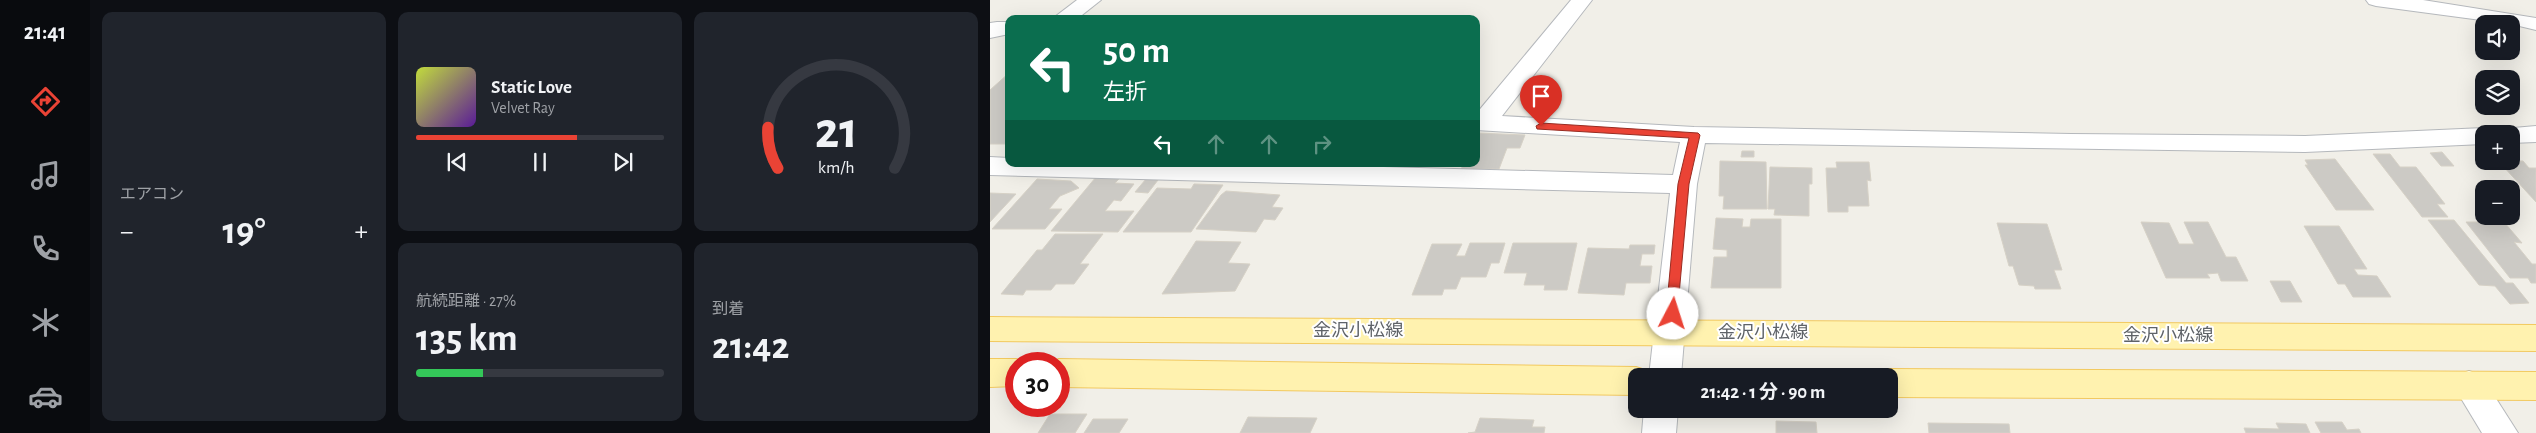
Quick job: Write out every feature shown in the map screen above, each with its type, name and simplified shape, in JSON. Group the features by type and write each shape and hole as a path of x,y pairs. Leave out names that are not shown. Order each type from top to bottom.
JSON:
{"main road":[{"name":"金沢小松線","path":"990,329 2536,338"},
{"path":"990,372 1005,373"},
{"path":"1070,374 1628,381"},
{"path":"1898,383 2536,386"}],"street":[{"path":"1068,15 1091,0"},
{"path":"1480,123 1582,0"},
{"path":"2376,0 2490,15 2536,24"},
{"path":"1480,123 1694,135 2305,144 2475,136"},
{"path":"2520,135 2536,134"},
{"path":"1665,368 1671,332 1684,184 1694,135"},
{"path":"990,166 1005,166"},
{"path":"1145,167 1684,184"},
{"path":"2470,385 2501,433"},
{"path":"1659,433 1661,418"}],"building":[{"path":"1005,77 1005,144 990,144 990,90"},
{"path":"1480,133 1525,135 1520,148 1507,148 1499,169 1461,169 1462,167 1480,167"},
{"path":"1742,151 1754,151 1754,157 1741,157"},
{"path":"2442,152 2454,166 2441,166 2430,153"},
{"path":"2373,154 2390,154 2400,167 2416,167 2445,204 2437,204 2448,217 2422,217"},
{"path":"2335,159 2374,210 2336,210 2305,165 2308,165 2305,160"},
{"path":"1720,161 1766,162 1767,209 1723,209 1724,196 1719,196"},
{"path":"2520,161 2523,161 2529,168 2536,168 2536,202 2520,185 2520,180 2516,180 2507,170 2520,170"},
{"path":"1836,162 1869,162 1871,181 1867,180 1869,206 1848,206 1848,212 1828,212 1826,168 1837,168"},
{"path":"1770,167 1812,168 1812,184 1809,184 1809,216 1774,215 1775,209 1768,209"},
{"path":"1096,177 1120,178 1115,183 1134,184 1121,201 1114,200 1105,211 1134,211 1118,232 1051,231"},
{"path":"1037,179 1071,181 1079,188 1060,196 1049,209 1062,209 1045,229 992,229"},
{"path":"1146,179 1158,180 1148,193 1135,192"},
{"path":"1194,184 1223,185 1191,232 1123,232 1157,188 1191,189"},
{"path":"1226,191 1280,195 1272,207 1283,208 1275,220 1264,219 1256,232 1196,229"},
{"path":"990,193 1016,194 990,222"},
{"path":"1716,218 1743,219 1742,227 1750,227 1751,219 1781,219 1781,288 1711,288 1714,257 1727,257 1727,250 1713,249"},
{"path":"2428,220 2454,220 2506,283 2513,283 2529,303 2510,304 2495,286 2479,285"},
{"path":"2141,222 2169,223 2179,244 2194,244 2184,222 2208,222 2226,257 2236,257 2248,281 2221,281 2218,273 2207,274 2210,278 2166,278"},
{"path":"2466,222 2475,222 2475,225 2507,225 2522,243 2514,242 2532,264 2536,264 2536,283 2531,283 2528,278 2510,278"},
{"path":"1997,223 2047,224 2062,270 2054,270 2061,289 2035,289 2034,286 2019,285 2013,266 2009,266"},
{"path":"2304,226 2339,226 2367,269 2354,269 2358,275 2377,276 2391,297 2353,297 2345,284 2338,284"},
{"path":"1055,234 1103,234 1080,264 1089,264 1074,284 1056,284 1051,290 1026,290 1023,295 1001,294 1037,250 1042,250"},
{"path":"1196,241 1241,242 1228,263 1250,264 1235,291 1162,294"},
{"path":"1470,243 1505,243 1499,263 1491,263 1486,277 1461,277 1456,289 1444,289 1442,295 1412,295 1432,244 1462,244 1456,256 1465,256"},
{"path":"1513,243 1577,243 1567,290 1544,290 1545,285 1524,285 1527,273 1504,273"},
{"path":"1630,245 1655,245 1654,254 1642,254 1640,266 1652,266 1650,283 1626,283 1624,295 1578,293 1588,248 1629,249"},
{"path":"2270,281 2290,281 2302,302 2281,302"},
{"path":"1070,414 1087,414 1075,433 1038,433 1048,417 1070,417"},
{"path":"1248,417 1317,418 1310,433 1240,433"},
{"path":"1480,418 1534,420 1532,427 1545,427 1544,433 1468,433 1475,432"},
{"path":"1093,419 1128,419 1119,433 1084,433"},
{"path":"1776,421 1816,422 1817,433 1776,433"},
{"path":"2315,422 2342,422 2347,430 2359,429 2361,433 2321,433"},
{"path":"1928,423 2009,424 2010,433 1929,433"},
{"path":"2276,423 2306,424 2310,433 2246,433 2244,428 2279,429"}],"route":[{"path":"1541,126 1694,135 1684,184 1673,314"}]}
